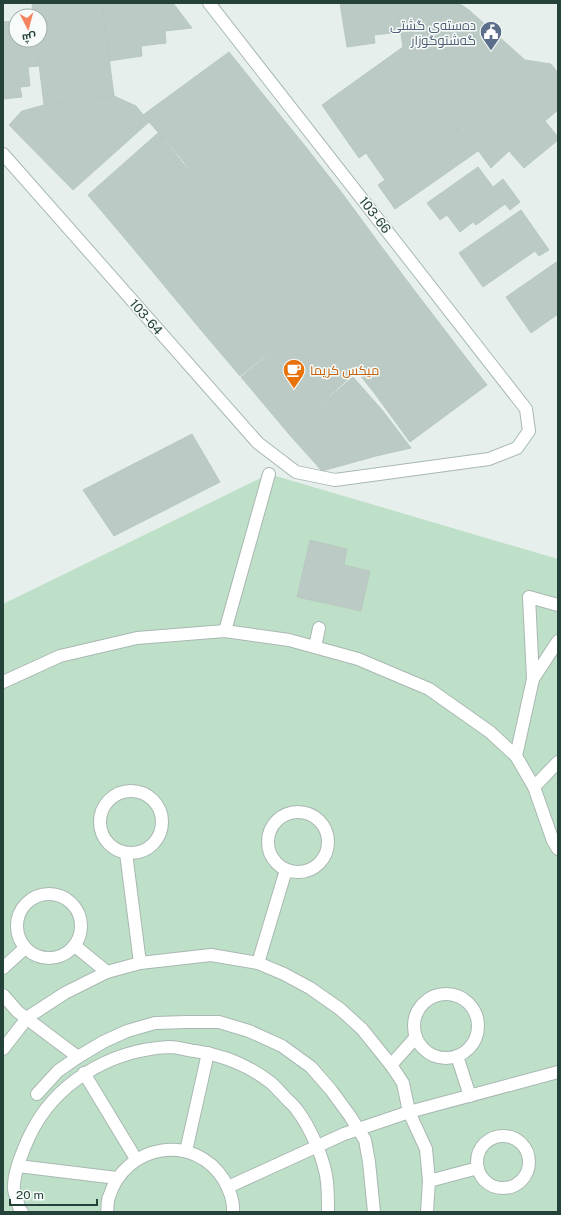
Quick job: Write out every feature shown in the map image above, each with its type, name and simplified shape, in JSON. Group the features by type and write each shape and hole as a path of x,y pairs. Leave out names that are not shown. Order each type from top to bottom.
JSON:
{"street":[{"name":"103-66","path":"209,3 526,409 529,431 517,448 489,459 335,480 296,472"},
{"name":"103-64","path":"3,154 258,443 296,472"},
{"path":"225,631 269,474"},
{"path":"516,756 534,679 529,597 558,605"},
{"path":"315,647 319,628"},
{"path":"3,682 60,656 137,638 225,631 289,640 358,659 429,689 490,732 516,756 534,787 553,841 558,849"},
{"path":"534,679 558,641"},
{"path":"534,787 558,762"},
{"path":"135,791 149,797 159,808 162,817 162,827 159,836 145,850 136,853 126,853 107,843 102,834 99,823 101,812 106,803 114,796 124,792 135,791"},
{"path":"303,812 320,822 326,830 328,840 327,850 322,859 315,866 306,871 296,872 286,870 272,857 268,848 270,829 276,821 284,815 303,812"},
{"path":"126,853 140,963"},
{"path":"258,963 286,870"},
{"path":"48,893 59,895 69,900 81,917 82,928 75,946 65,954 55,958 44,959 34,955 25,948 19,940 16,930 17,919 21,909 28,901 37,896 48,893"},
{"path":"75,946 107,972"},
{"path":"3,968 25,948"},
{"path":"3,1049 27,1018 65,993 107,972 140,963 211,955 258,963 284,974 310,988 340,1009 362,1029 391,1065 403,1083 409,1112 426,1149 429,1181 427,1212"},
{"path":"449,994 459,997 468,1003 474,1011 478,1022 478,1032 474,1042 467,1050 458,1056 438,1057 428,1053 421,1046 416,1037 414,1027 415,1016 420,1007 428,1000 438,995 449,994"},
{"path":"3,995 18,1012 78,1057"},
{"path":"37,1094 58,1072 78,1057 103,1042 127,1031 155,1023 219,1022 249,1032 282,1046 311,1067 331,1090 364,1140 369,1162 374,1212"},
{"path":"391,1065 416,1037"},
{"path":"103,1042 111,1059"},
{"path":"22,1212 20,1210 14,1189 18,1166 24,1147 33,1129 56,1096 71,1082 84,1073 111,1059 140,1050 170,1047 208,1053 237,1061 270,1082 297,1110 317,1146 327,1181 328,1212"},
{"path":"186,1152 208,1053"},
{"path":"458,1056 470,1096"},
{"path":"58,1072 71,1082"},
{"path":"228,1187 358,1129 409,1112 558,1072"},
{"path":"84,1073 136,1159"},
{"path":"501,1136 509,1136 518,1140 524,1146 530,1162 524,1178 518,1184 506,1188 493,1186 486,1182 478,1168 477,1159 480,1150 485,1143 492,1138 501,1136"},
{"path":"107,1212 108,1198 117,1178 125,1168 136,1159 152,1152 169,1149 186,1152 204,1159 218,1171 228,1187 233,1212"},
{"path":"18,1166 117,1178"},
{"path":"429,1181 478,1168"}],"green space":[{"path":"269,474 558,559 558,1212 3,1212 3,604"}],"building":[{"path":"32,3 102,3 114,96 44,105 37,48 48,48 48,8 32,8"},
{"path":"102,3 173,3 192,28 165,31 166,43 141,46 142,56 109,61"},
{"path":"340,3 396,3 401,32 374,35 375,43 347,47"},
{"path":"396,3 459,3 525,60 551,64 558,73 558,110 545,121 558,137 558,140 524,168 509,151 491,168 403,47"},
{"path":"3,22 8,22 8,48 37,48 39,66 28,67 30,86 20,87 22,97 3,99"},
{"path":"403,47 420,70 338,128 322,105"},
{"path":"229,52 266,98 184,162 143,115"},
{"path":"420,70 441,100 359,158 338,128"},
{"path":"114,96 136,106 149,122 73,190 9,125 22,111 44,105"},
{"path":"266,98 305,146 222,206 198,181 184,162"},
{"path":"441,100 460,127 385,180 366,153"},
{"path":"460,127 478,151 395,209 378,185"},
{"path":"158,133 198,181 127,241 88,195"},
{"path":"305,146 342,193 262,254 222,206"},
{"path":"478,167 493,187 503,179 520,202 510,210 505,204 476,225 473,222 460,232 447,215 440,220 427,203"},
{"path":"198,181 238,222 162,283 127,241"},
{"path":"342,193 378,242 300,299 262,254"},
{"path":"521,210 549,250 539,256 535,251 483,287 459,253"},
{"path":"238,222 262,254 277,270 201,330 162,283"},
{"path":"378,242 414,290 337,346 300,299"},
{"path":"558,261 558,314 531,333 506,297"},
{"path":"277,270 314,317 240,376 201,330"},
{"path":"414,290 450,337 375,394 337,346"},
{"path":"314,317 357,371 288,433 241,377"},
{"path":"450,337 487,385 410,442 375,394"},
{"path":"353,377 383,411 411,448 376,456 326,400"},
{"path":"326,400 376,456 322,471 288,433"},
{"path":"192,434 220,482 114,536 83,490"},
{"path":"310,540 347,549 344,565 370,571 361,611 297,597"}],"place":[{"name":"ده‌سته‌ی گشتی گه‌شتوگوزار","path":"491,52"},
{"name":"ميكس كريما","path":"294,390"}]}
